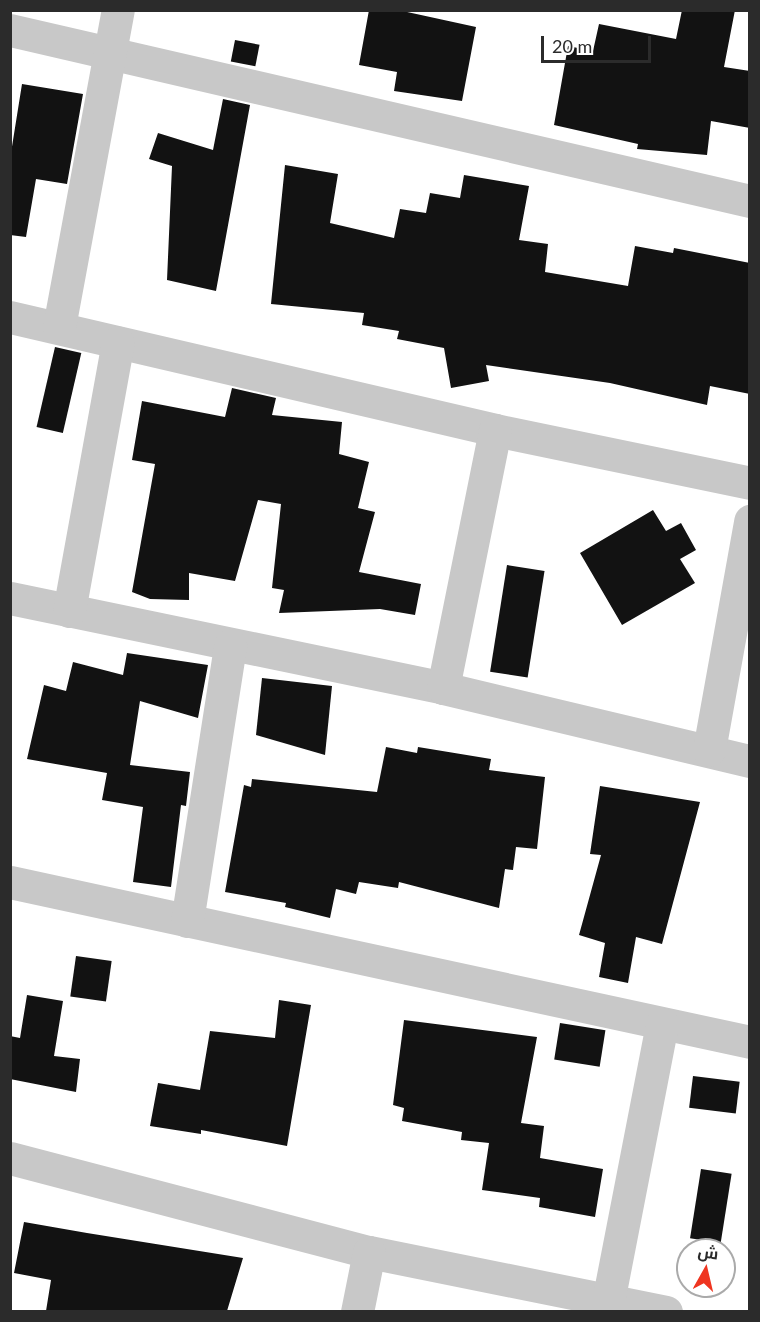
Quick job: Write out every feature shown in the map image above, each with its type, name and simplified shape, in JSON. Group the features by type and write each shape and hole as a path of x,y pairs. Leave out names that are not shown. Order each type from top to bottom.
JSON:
{"street":[{"path":"59,327 118,10"},
{"path":"10,30 750,201"},
{"path":"10,316 495,430 750,483"},
{"path":"69,611 118,342"},
{"path":"443,688 495,430"},
{"path":"709,750 750,521"},
{"path":"10,598 443,688 750,761"},
{"path":"187,921 230,645"},
{"path":"10,882 750,1042"},
{"path":"607,1305 662,1024"},
{"path":"10,1158 369,1252 607,1305 666,1311"},
{"path":"357,1311 369,1252"}],"building":[{"path":"369,10 398,10 476,27 462,101 394,91 397,72 359,65"},
{"path":"682,10 735,10 724,67 750,71 750,128 711,121 707,155 637,149 638,144 554,125 568,46 593,51 599,24 676,39"},
{"path":"235,40 260,45 255,66 231,62"},
{"path":"22,84 83,94 67,184 36,179 26,237 10,235 10,159"},
{"path":"223,99 250,105 216,291 167,280 172,166 149,159 158,133 213,150"},
{"path":"285,165 338,174 330,223 394,238 400,209 426,213 430,193 460,198 464,175 529,186 519,240 548,244 545,272 628,286 635,246 673,253 674,248 750,263 750,394 710,386 707,405 610,383 486,365 489,381 451,388 444,348 397,339 399,331 362,325 364,313 271,304"},
{"path":"55,347 81,353 63,433 37,427"},
{"path":"232,388 276,398 272,415 342,422 339,454 369,462 358,508 375,512 359,572 421,584 415,615 380,609 279,613 284,590 272,588 281,504 258,500 235,581 189,573 189,600 150,599 132,592 155,464 132,460 142,401 225,417"},
{"path":"653,510 666,531 681,523 696,550 680,559 695,583 622,625 580,553"},
{"path":"507,565 545,571 528,678 490,672"},
{"path":"127,653 208,665 198,718 140,701 130,765 190,772 186,806 181,805 171,887 133,882 143,807 102,800 107,773 27,759 44,685 66,691 73,662 123,675"},
{"path":"262,678 332,686 325,755 256,735"},
{"path":"386,747 417,753 418,747 491,759 489,770 545,777 537,849 516,847 513,870 505,869 499,908 399,882 398,888 359,882 356,894 336,889 330,918 285,907 286,903 225,892 244,785 251,787 252,779 377,792"},
{"path":"600,786 700,802 662,944 636,937 628,983 599,977 605,943 579,935 601,855 590,854"},
{"path":"76,956 112,961 106,1002 70,997"},
{"path":"27,995 63,1001 54,1056 80,1059 76,1092 10,1079 10,1036 20,1038"},
{"path":"279,1000 311,1005 287,1146 201,1130 201,1134 150,1126 158,1083 200,1090 210,1031 275,1038"},
{"path":"404,1020 537,1037 521,1123 544,1126 540,1158 603,1169 595,1217 539,1207 540,1198 482,1190 489,1143 461,1140 462,1132 402,1121 404,1108 393,1105"},
{"path":"560,1023 605,1030 600,1067 554,1060"},
{"path":"693,1076 740,1082 736,1113 689,1108"},
{"path":"701,1169 732,1174 721,1238 690,1238"},
{"path":"24,1222 243,1258 227,1311 46,1311 51,1280 14,1273"}]}
